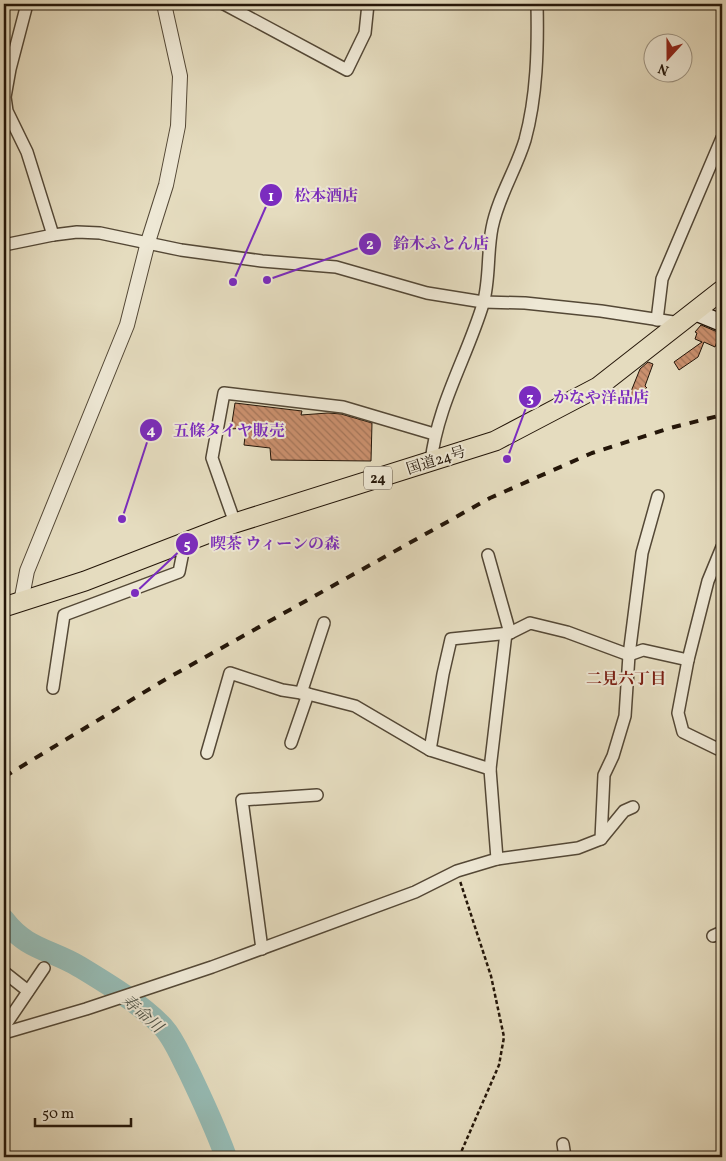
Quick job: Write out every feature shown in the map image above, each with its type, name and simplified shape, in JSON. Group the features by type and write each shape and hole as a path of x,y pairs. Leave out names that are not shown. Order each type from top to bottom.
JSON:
{"highway":[{"name":"国道24号","path":"12,605 85,581 234,523 495,441 598,387 722,290"}],"main road":[{"path":"695,312 722,323"}],"street":[{"path":"27,4 5,96 7,111 27,152 53,235"},
{"path":"12,605 128,325 148,242 166,185 178,126 180,76 164,4"},
{"path":"224,4 347,70 365,33 368,4"},
{"path":"431,462 434,434 483,302 491,229 499,201 515,168 527,130 533,95 537,4"},
{"path":"657,320 662,280 722,138"},
{"path":"4,245 53,235 77,232 100,233 181,250 262,261 336,266 427,293 483,302 525,303 601,310 680,323"},
{"path":"234,523 212,458 224,393 343,407 434,434"},
{"path":"601,839 604,775 613,756 625,716 629,655 642,553 658,496"},
{"path":"53,688 64,614 179,572 185,542"},
{"path":"722,547 708,582 688,660 678,713 683,732 722,752"},
{"path":"488,555 508,633 490,769 497,859"},
{"path":"291,743 324,623"},
{"path":"430,750 442,674 451,639 508,633 530,623 567,632 629,655 643,650 688,660"},
{"path":"207,753 230,673 282,690 304,693 355,706 430,750 490,769"},
{"path":"262,950 242,800 318,795"},
{"path":"4,1033 86,1009 262,950 415,892 457,871 497,859 578,848 601,839 624,811 633,806"},
{"path":"4,1027 44,968"},
{"path":"4,972 28,991"},
{"path":"563,1144 565,1157"}],"path":[{"path":"457,871 491,976 504,1037 500,1065 459,1157"}],"building":[{"path":"701,325 720,333 715,347 704,342 698,357 679,370 674,362 702,342 695,339 697,333 695,332"},
{"path":"648,362 653,364 645,386 647,388 628,399 640,369"},
{"path":"235,403 302,411 301,415 341,414 372,423 371,461 271,460 270,448 244,445 246,428 231,429"}],"waterway":[{"name":"寿命川","path":"4,920 13,930 30,943 80,967 124,995 145,1010 163,1027 174,1042 188,1070 226,1157"}],"railway":[{"path":"4,777 166,679 490,498 592,453 670,428 722,415"}],"place":[{"name":"鈴木ふとん店","path":"267,280"},
{"name":"松本酒店","path":"233,282"},
{"name":"かなや洋品店","path":"507,459"},
{"name":"五條タイヤ販売","path":"122,519"},
{"name":"喫茶 ウィーンの森","path":"135,593"}],"district":[{"name":"二見六丁目","path":"626,678"}]}
